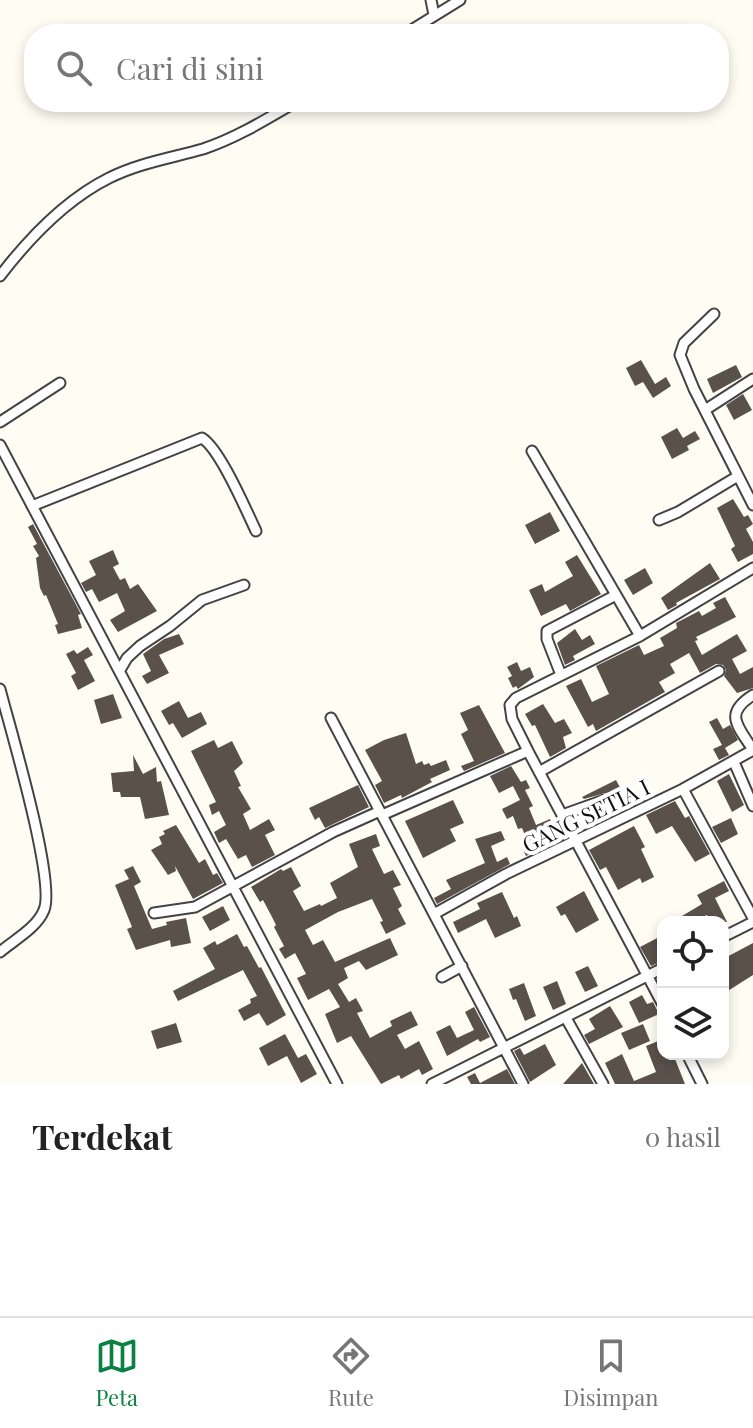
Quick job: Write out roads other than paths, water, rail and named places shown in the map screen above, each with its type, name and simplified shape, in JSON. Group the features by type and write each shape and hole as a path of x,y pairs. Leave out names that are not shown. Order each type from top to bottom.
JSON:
{"street":[{"path":"431,0 434,15"},
{"path":"420,24 460,0"},
{"path":"0,276 62,209 108,179 136,166 205,148 279,112"},
{"path":"714,314 684,343 680,355 753,505"},
{"path":"705,410 753,379"},
{"path":"0,422 60,383"},
{"path":"32,506 202,438 209,443 235,487 256,531"},
{"path":"0,445 337,1084"},
{"path":"532,451 640,636"},
{"path":"659,520 738,476"},
{"path":"657,993 528,751 512,719 510,703 640,636 753,568"},
{"path":"120,670 140,646 178,621 202,600 244,585"},
{"path":"561,675 547,639 547,631 616,595"},
{"path":"539,772 719,671"},
{"path":"0,689 43,860 48,894 37,923 0,952"},
{"path":"753,695 741,703 735,714 736,722 753,750"},
{"path":"331,718 523,1084"},
{"name":"GANG SETIA I","path":"434,914 506,874 683,789 753,750"},
{"path":"154,913 195,907 232,885 381,813 528,751"},
{"path":"734,762 753,806"},
{"path":"683,789 753,920 729,934"},
{"path":"562,815 604,800"},
{"path":"442,977 462,966"},
{"path":"432,1084 657,971"},
{"path":"566,1018 603,1084"},
{"path":"690,1060 702,1084"}]}
